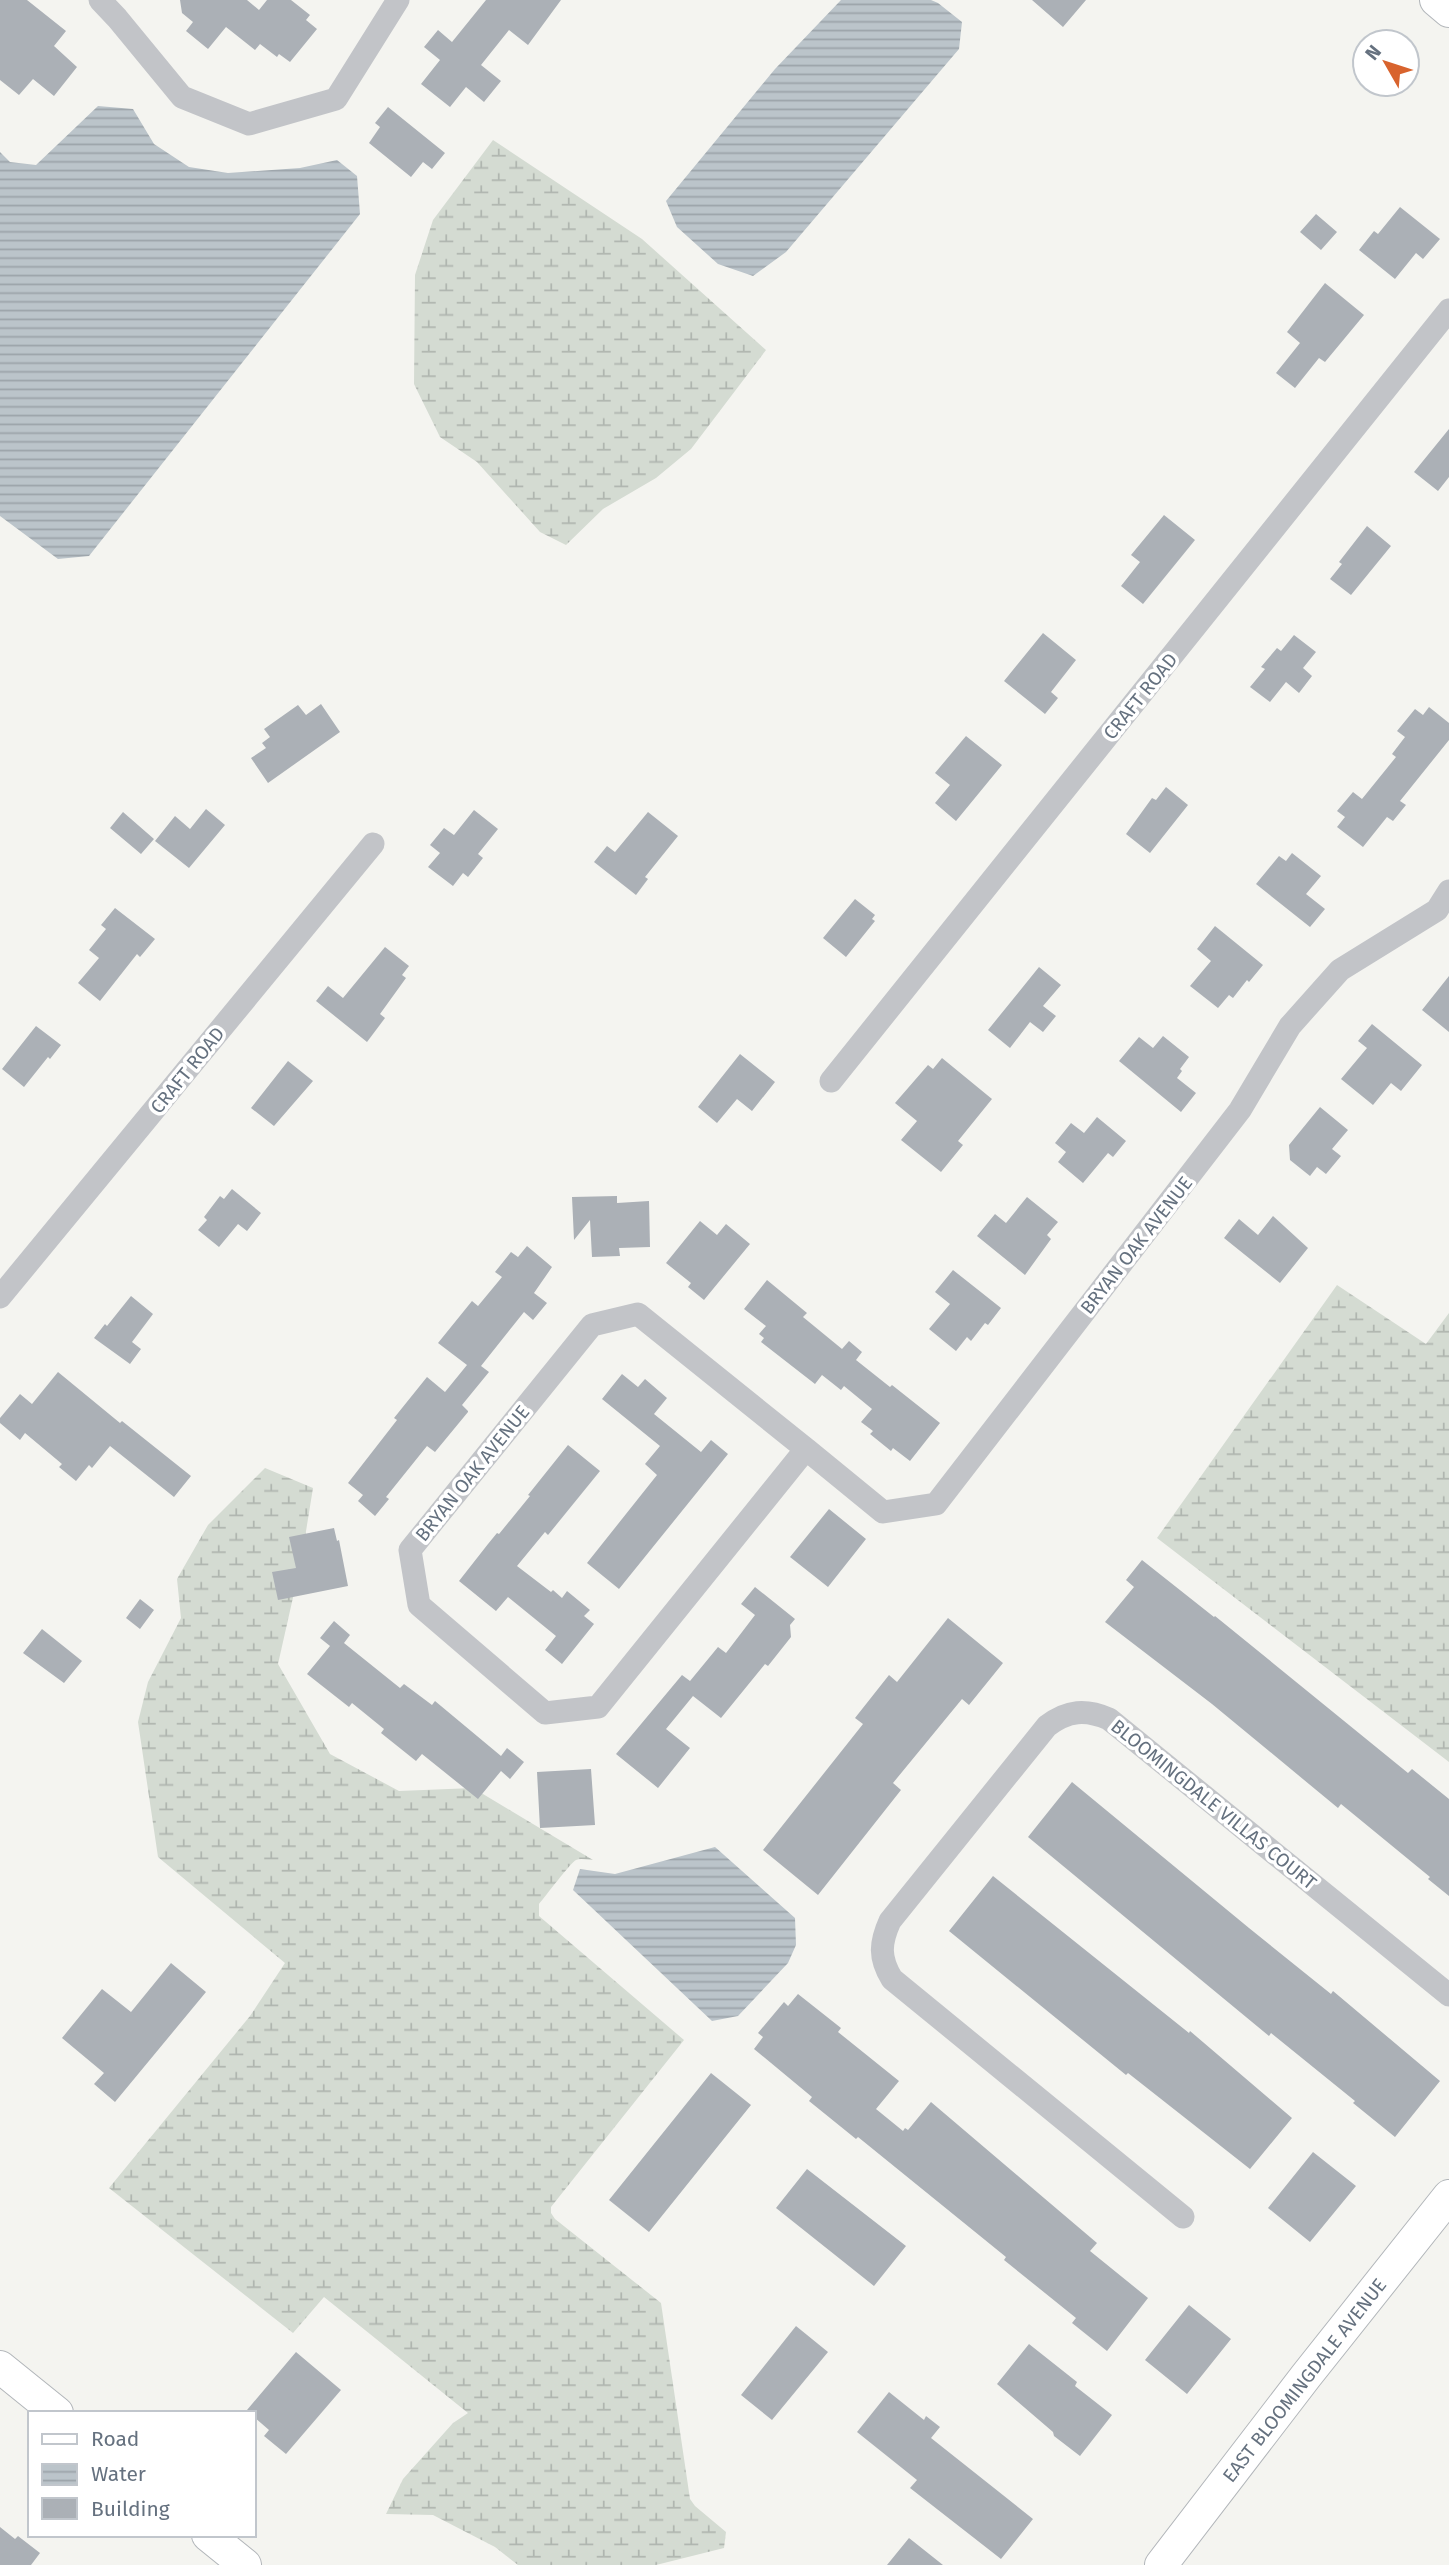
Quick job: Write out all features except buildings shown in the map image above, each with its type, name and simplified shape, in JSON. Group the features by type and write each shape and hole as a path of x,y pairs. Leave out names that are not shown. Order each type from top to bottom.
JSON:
{"main road":[{"path":"1436,0 1449,11"},
{"name":"EAST BLOOMINGDALE AVENUE","path":"1161,2565 1449,2196"},
{"path":"0,2367 55,2411"},
{"path":"210,2537 245,2565"}],"street":[{"path":"100,0 181,97 249,124 336,99 398,0"},
{"name":"CRAFT ROAD","path":"831,1081 1449,310"},
{"name":"CRAFT ROAD","path":"0,1297 373,844"},
{"name":"BRYAN OAK AVENUE","path":"806,1449 598,1707 545,1713 419,1605 410,1550 592,1325 638,1314 806,1449 883,1512 936,1504 1240,1110 1290,1026 1340,970 1437,910 1449,891"},
{"name":"BLOOMINGDALE VILLAS COURT","path":"1183,2217 892,1979 884,1966 881,1951 883,1937 890,1921 1047,1726 1061,1716 1077,1712 1094,1712 1109,1719 1449,1995"}],"green space":[{"path":"493,140 642,239 766,350 691,449 656,478 603,509 566,545 540,532 477,462 440,437 414,384 415,275 433,220"},
{"path":"1337,1285 1426,1344 1449,1313 1449,1762 1157,1538"},
{"path":"265,1468 313,1488 301,1562 278,1664 330,1754 399,1791 473,1788 593,1860 580,1859 573,1862 539,1904 539,1916 684,2040 551,2207 551,2213 555,2219 661,2303 690,2499 726,2532 724,2548 656,2565 518,2565 495,2547 433,2515 386,2514 403,2479 453,2423 468,2413 324,2297 293,2333 109,2188 250,2016 285,1963 158,1857 138,1722 148,1682 181,1618 177,1579 208,1525"}],"water":[{"path":"841,0 931,0 962,22 959,49 786,252 753,276 718,264 677,227 666,201 775,69"},
{"path":"98,106 133,109 154,144 189,167 228,173 300,168 337,160 357,176 360,214 89,556 58,559 0,516 0,152 10,162 36,165"},
{"path":"715,1847 795,1918 796,1945 788,1963 738,2016 712,2021 573,1890 580,1869 615,1874"}]}
